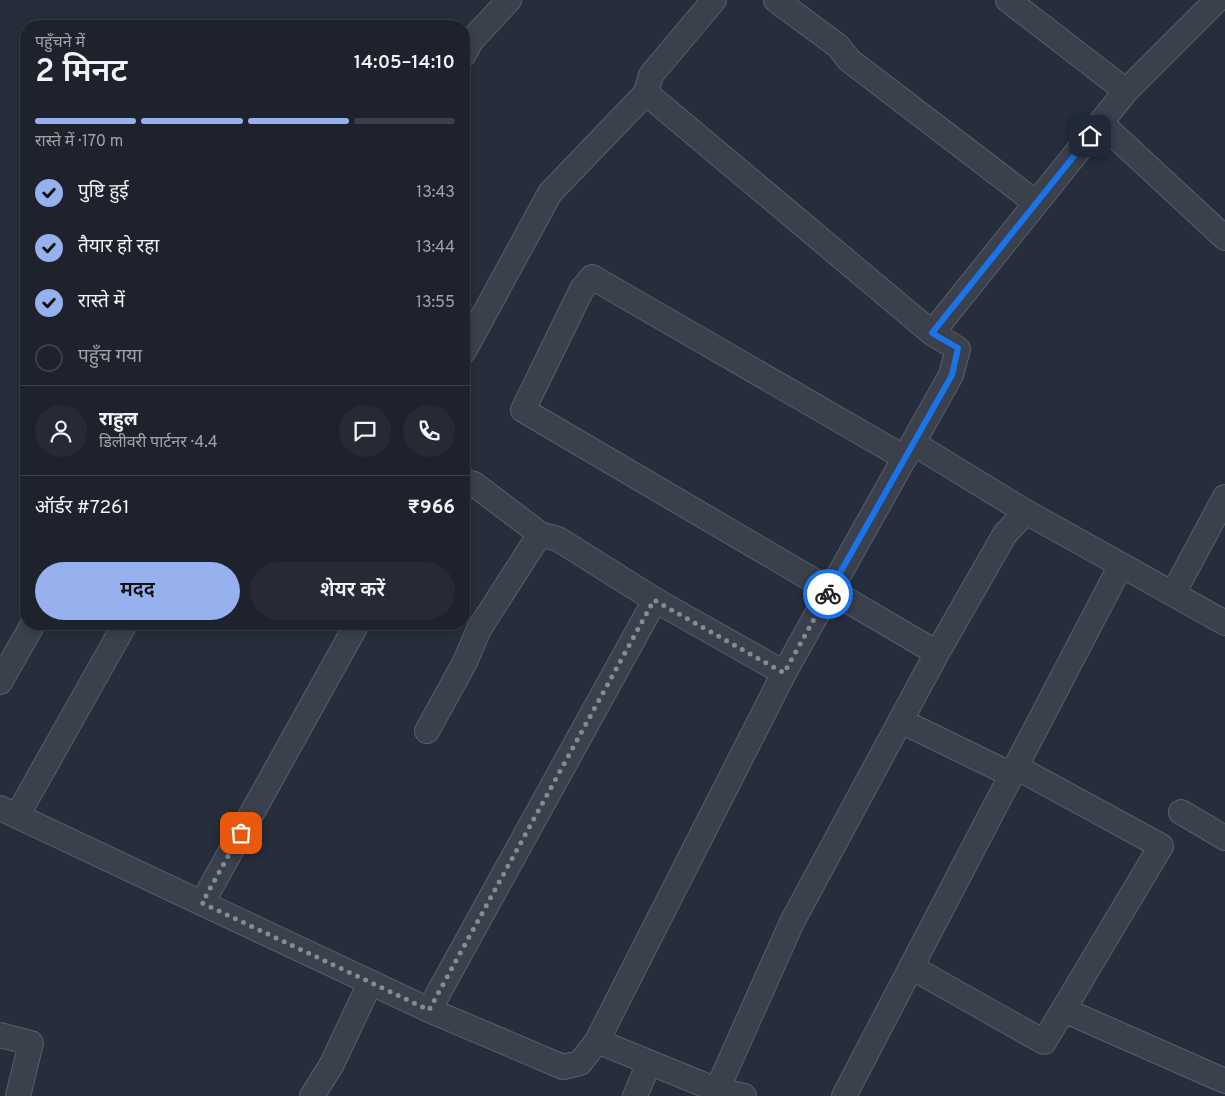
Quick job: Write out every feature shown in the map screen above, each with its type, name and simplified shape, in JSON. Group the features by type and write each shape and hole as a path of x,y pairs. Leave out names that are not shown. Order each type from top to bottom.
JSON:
{"street":[{"path":"470,43 509,0"},
{"path":"470,340 550,193 646,93 651,75 714,0"},
{"path":"776,0 838,46 849,60 1036,203"},
{"path":"1008,0 1126,92"},
{"path":"932,333 1126,92 1217,0"},
{"path":"121,630 8,812 429,1010 563,1067 580,1063 597,1041 784,673 952,375 958,348 932,333 646,93"},
{"path":"1101,123 1225,238"},
{"path":"937,653 523,410 582,289 592,277 909,451 1026,512 1225,623"},
{"path":"470,483 540,534 558,539 654,600 784,673"},
{"path":"1173,594 1225,497"},
{"path":"717,1090 792,922 937,653 1005,534 1026,512"},
{"path":"427,731 466,662 479,629 540,534"},
{"path":"844,1096 1122,566"},
{"path":"429,1010 654,600"},
{"path":"0,682 30,630"},
{"path":"202,903 353,630"},
{"path":"901,721 1014,771 1160,846 1044,1042 911,967"},
{"path":"1181,812 1225,838"},
{"path":"312,1096 332,1064 370,982"},
{"path":"1064,1010 1225,1081"},
{"path":"0,1035 30,1043 18,1096"},
{"path":"597,1041 717,1090 744,1096"},
{"path":"635,1096 649,1063"}],"way so far":[{"path":"241,833 202,903 429,1010 654,600 784,673 828,594"}],"route":[{"path":"828,594 952,375 958,348 932,333 1090,136"}]}
